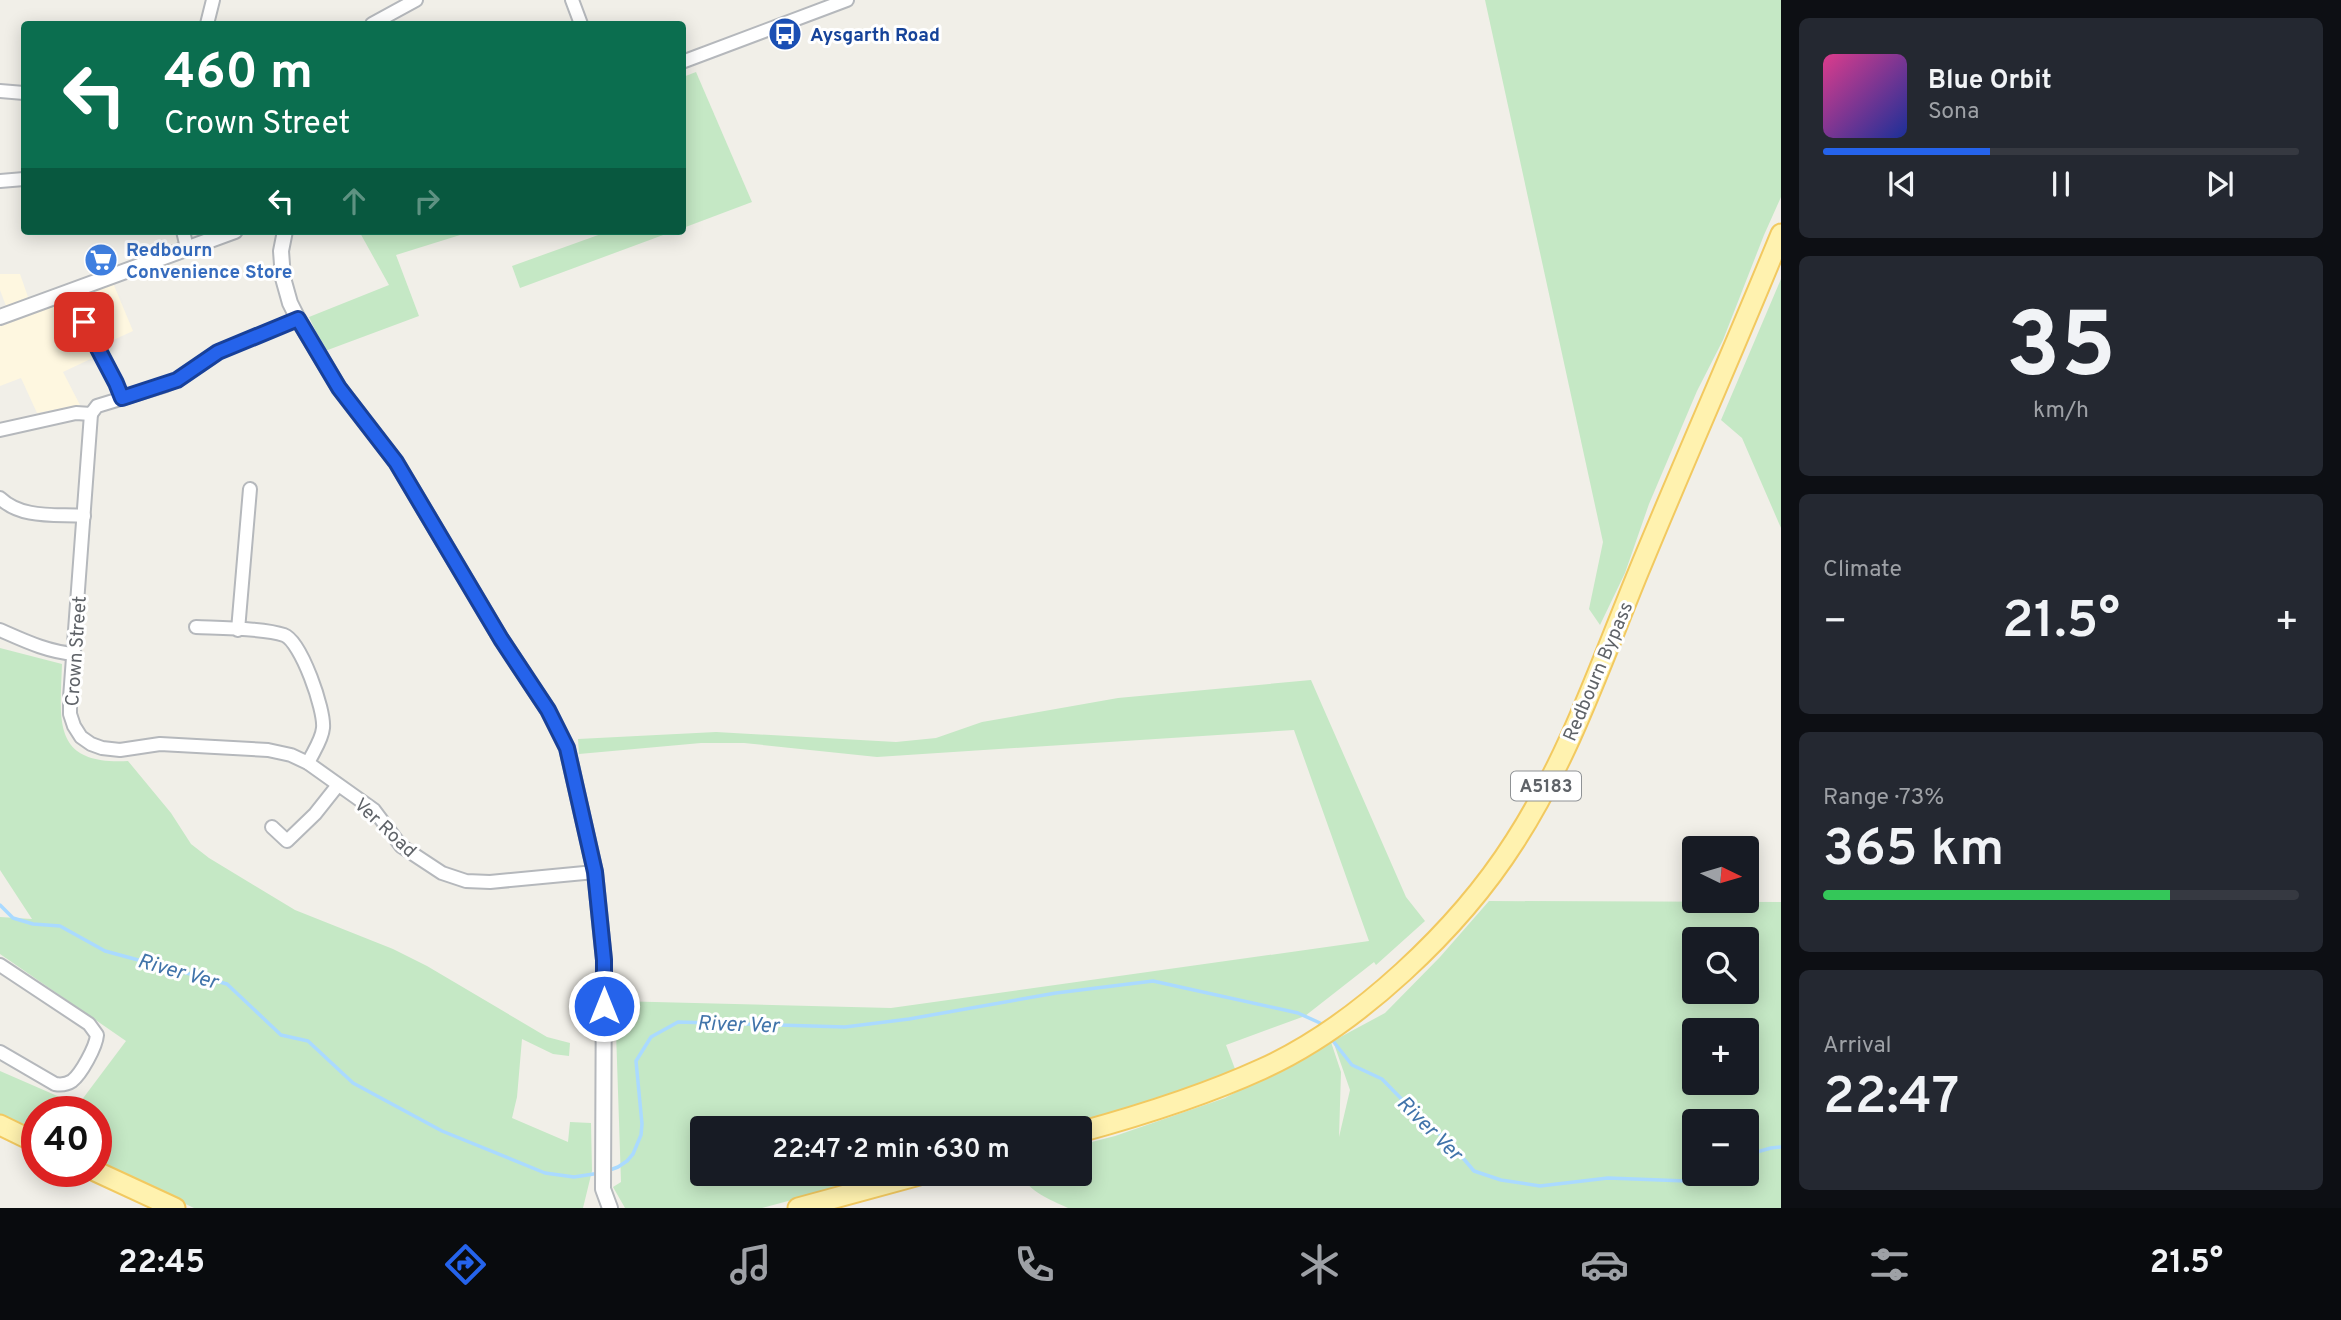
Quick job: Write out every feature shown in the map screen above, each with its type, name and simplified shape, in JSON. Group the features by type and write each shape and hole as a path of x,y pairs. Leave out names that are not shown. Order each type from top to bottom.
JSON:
{"main road":[{"name":"Redbourn Bypass","path":"1092,1128 1197,1097 1265,1068 1311,1042 1358,1009 1409,967 1475,896 1514,842 1560,758 1781,234"},
{"path":"0,1125 21,1135"},
{"path":"112,1179 175,1208"},
{"path":"798,1208 879,1186"}],"street":[{"path":"208,21 213,0"},
{"path":"378,21 416,0"},
{"path":"572,0 581,21"},
{"path":"686,60 816,5 847,0"},
{"path":"0,91 21,93"},
{"path":"0,181 21,180"},
{"path":"184,235 187,248"},
{"path":"0,317 75,299 187,248 224,235"},
{"path":"284,235 281,251 282,278 298,319 339,388 396,462 501,639 548,710 567,748 595,872 604,960 603,1183 610,1208"},
{"path":"75,299 122,398"},
{"path":"0,430 76,413 91,414 97,407 177,380 218,352 298,319"},
{"name":"Crown Street","path":"91,414 70,714 74,726 81,737 91,744 113,750 160,744 268,750 291,755 308,763"},
{"path":"238,630 250,489"},
{"path":"0,498 8,506 27,513 84,516"},
{"path":"197,626 283,635 293,642 301,655 323,721 322,733 308,763"},
{"path":"0,630 36,646 59,653 75,654"},
{"name":"Ver Road","path":"308,763 374,810 401,846 442,873 466,881 490,882 595,872"},
{"path":"272,827 287,841 315,814 338,785"},
{"path":"0,965 89,1024 97,1035 93,1050 74,1080 62,1085 55,1084 0,1052"},
{"path":"595,1208 603,1183"}],"shaded area":[{"path":"0,274 20,274 28,297 6,306 0,290"},
{"path":"113,283 133,331 100,346 77,297"},
{"path":"71,300 99,355 63,372 80,405 37,413 21,378 0,386 0,325"}],"green space":[{"path":"1485,0 1781,0 1781,197 1723,340 1697,391 1649,504 1625,573 1600,625 1589,609 1603,542"},
{"path":"696,72 752,202 686,227 686,76"},
{"path":"361,235 460,235 396,255 419,316 325,351 309,317 389,285"},
{"path":"598,235 663,235 520,288 512,266"},
{"path":"1781,279 1781,528 1742,438 1721,420"},
{"path":"0,648 62,664 62,721 66,736 73,747 85,756 128,761 171,813 191,844 209,858 295,910 393,949 427,966 547,1037 570,1043 569,1056 553,1054 522,1039 517,1097 512,1118 568,1142 570,1122 591,1123 592,1171 583,1208 194,1208 112,1170 112,1096 85,1096 126,1041 0,954 0,917 32,919 0,870"},
{"path":"1311,680 1406,897 1425,921 1376,965 1374,962 1305,1016 1226,1045 1235,1069 1190,1089 1092,1121 1092,1116 690,1116 690,1186 844,1186 762,1208 625,1208 613,1187 621,1182 615,1001 891,1008 1369,941 1294,730 877,757 744,743 701,743 579,754 578,739 716,732 896,742 936,738 982,722 1118,698"},
{"path":"1489,901 1682,902 1682,914 1759,914 1759,902 1781,902 1781,1208 1068,1208 1030,1186 1092,1186 1092,1142 1225,1098 1331,1042 1341,1072 1339,1137 1350,1090 1333,1041 1385,1013 1440,957"},
{"path":"0,1071 57,1096 21,1096 21,1127 0,1117"}],"waterway":[{"name":"River Ver","path":"0,905 13,918 33,924 60,926 105,951 227,984 281,1035 308,1041 353,1083 442,1131 545,1173 574,1177 600,1173"},
{"name":"River Ver","path":"607,1171 627,1161 641,1135 636,1061 651,1037 678,1022 845,1027 909,1019 1056,993 1153,981 1298,1013 1320,1023"},
{"name":"River Ver","path":"1333,1041 1352,1065 1382,1079 1419,1117 1451,1144 1474,1171 1501,1180 1540,1186 1608,1178 1682,1181"},
{"name":"River Ver","path":"1759,1151 1781,1147"}],"place":[{"name":"Aysgarth Road","path":"785,34"},
{"name":"Redbourn Convenience Store","path":"101,260"}],"route":[{"path":"84,322 122,398 166,385 218,352 298,319 339,388 396,462 501,639 548,710 567,748 595,872 604,960 604,1006"}]}
